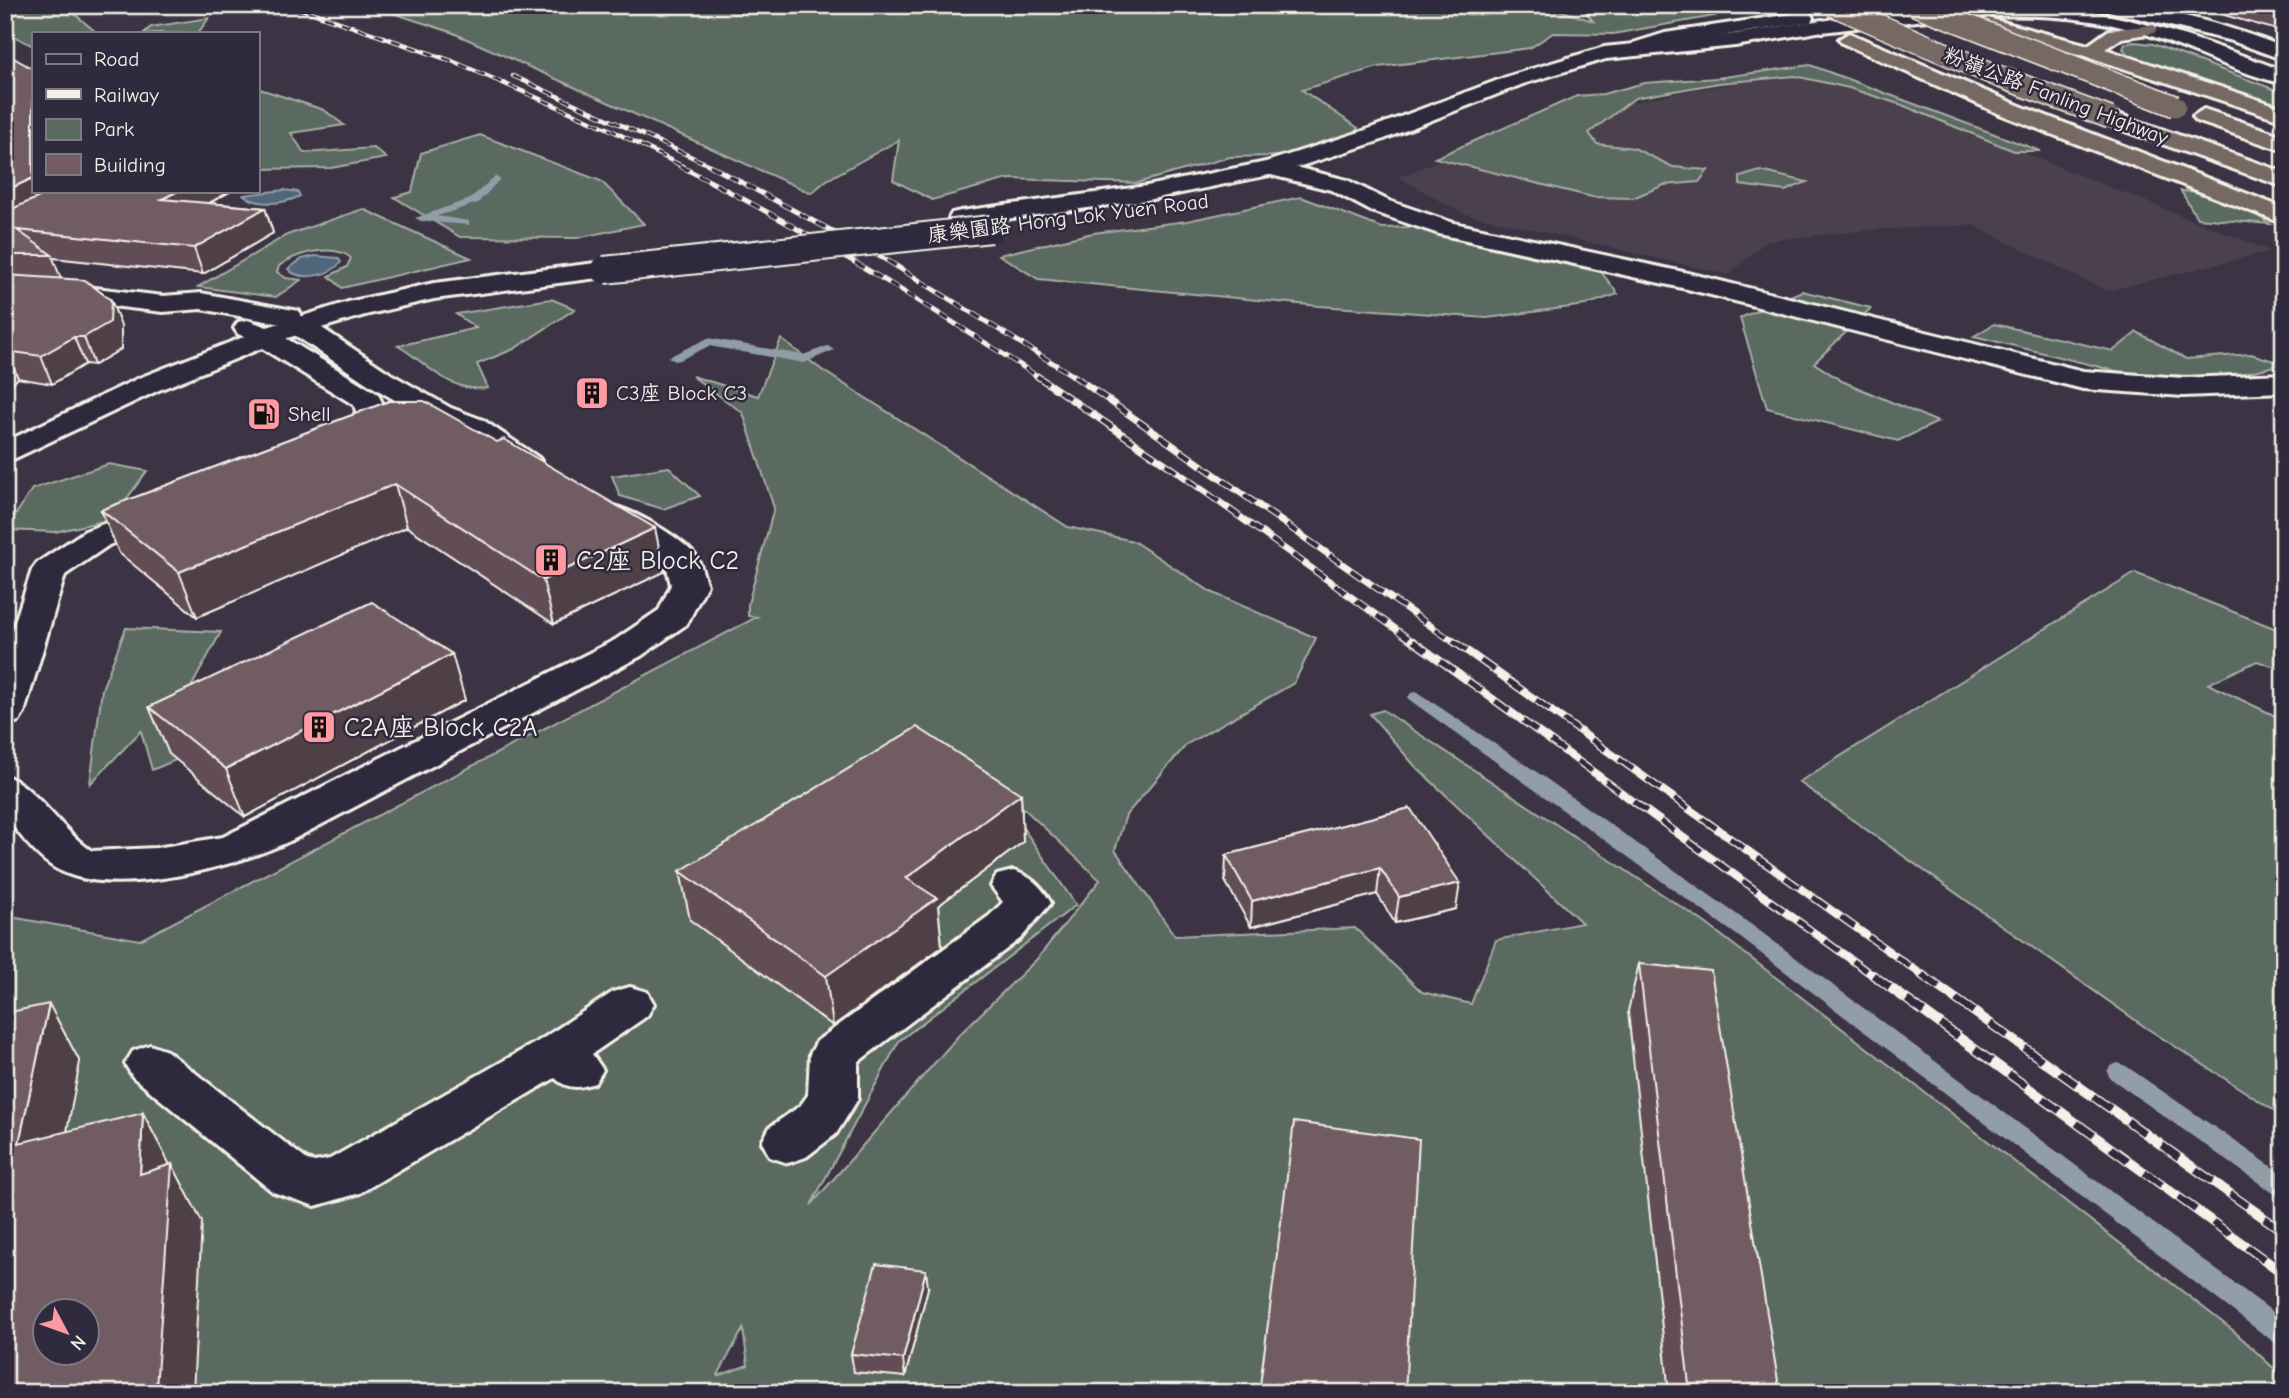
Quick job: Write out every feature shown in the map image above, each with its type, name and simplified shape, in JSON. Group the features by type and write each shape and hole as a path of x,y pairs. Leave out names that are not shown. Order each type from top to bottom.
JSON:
{"highway":[{"name":"粉嶺公路 Fanling Highway","path":"1832,5 2000,77 2284,180"},
{"name":"粉嶺公路 Fanling Highway","path":"1916,5 2073,69 2284,144"},
{"path":"1850,22 2010,110 2284,217"},
{"path":"1988,24 2093,52 2284,115"},
{"path":"2093,52 2098,42 2105,38 2147,29"}],"street":[{"path":"1779,5 1813,22 1988,24 2055,20 2118,23 2147,29 2280,74"},
{"path":"1916,5 1988,24"},
{"path":"2107,5 2239,37 2284,54"},
{"path":"2183,5 2284,37"},
{"path":"1534,98 1608,75 1705,56 1850,22 1951,14 2088,10 2118,23"},
{"name":"康樂園路 Hong Lok Yuen Road","path":"256,333 295,321 435,291 596,263 1147,193 1271,168 1361,139 1516,80 1604,53 1640,47 1735,40 1813,22"},
{"name":"康樂園路 Hong Lok Yuen Road","path":"596,263 991,229 1165,210 1349,167"},
{"path":"1271,168 1339,185 1380,206 1448,229 1688,281 2083,380 2140,389 2202,389 2284,383"},
{"path":"5,274 36,279 61,292"},
{"path":"5,291 61,292 163,304 201,301 295,321 381,380 440,414 472,427 572,492 672,551 682,561 689,585 674,615 628,648 277,830 237,848 197,858 105,865 79,863 34,824 5,789"},
{"path":"163,304 179,312 256,333 367,400 371,411 353,434 440,414"},
{"path":"256,333 149,384 5,454 72,404 190,348 256,333"},
{"path":"5,713 49,570 97,538 190,500"},
{"path":"788,1142 818,1120 834,1099 834,1054 1005,927 1029,904 1013,886"},
{"path":"150,1064 291,1177 315,1184 342,1178 568,1061 629,1004"}],"shaded area":[{"path":"1815,69 2270,251 2107,291 1973,225 1867,230 1766,241 1729,275 1462,213 1398,177 1530,125 1672,94"}],"green space":[{"path":"64,5 96,32 32,32 32,46 5,32 5,6"},
{"path":"368,5 1543,5 1593,21 1584,10 1602,5 1701,5 1715,16 1613,34 1553,33 1530,48 1378,67 1302,90 1358,128 1350,139 1278,156 1230,157 1137,183 1008,179 932,200 893,180 899,140 827,180 811,193 451,32"},
{"path":"209,18 199,32 145,32 151,27"},
{"path":"2125,44 2153,44 2284,93 2284,107 2133,57 2123,49"},
{"path":"1810,65 2040,151 2014,151 1902,105 1849,88 1795,76 1719,83 1635,98 1589,133 1597,144 1634,148 1673,167 1708,170 1699,182 1664,185 1633,198 1592,197 1435,158 1577,96 1603,94 1644,83 1717,78"},
{"path":"259,89 324,110 344,125 291,133 304,153 374,148 386,158 331,168 259,169"},
{"path":"480,135 601,181 644,224 577,238 460,237 394,197 412,192 421,153"},
{"path":"1760,171 1807,182 1785,191 1740,185 1740,177"},
{"path":"2181,191 2223,192 2270,224 2197,218"},
{"path":"1301,197 1382,228 1463,225 1598,268 1618,294 1585,305 1487,318 1320,306 1038,279 999,255 1093,233 1187,221"},
{"path":"363,209 471,258 342,288 329,276 347,267 351,258 335,251 315,252 295,257 279,266 277,272 286,278 301,280 276,297 198,287 287,235"},
{"path":"1802,291 1871,308 1814,363 1842,381 1938,422 1898,441 1767,408 1740,318"},
{"path":"551,299 575,309 514,349 477,364 488,388 461,386 450,382 398,346 476,328 456,314"},
{"path":"1994,324 2113,351 2137,332 2186,359 2251,354 2284,364 2228,377 2128,374 1974,336"},
{"path":"781,339 822,370 1068,527 1133,541 1211,592 1316,638 1294,683 1187,744 1126,815 1115,850 1175,936 1355,928 1422,992 1471,1004 1496,940 1582,923 1414,765 1370,714 1383,710 1704,922 2235,1332 2284,1378 2284,1393 5,1393 5,916 140,940 757,617 748,616 748,604 774,508 743,413 692,376 758,396","holes":["984,771 1100,880 1036,960 959,1035 811,1205 899,1041 1076,905","743,1329 748,1365 718,1376"]},
{"path":"109,464 147,471 112,519 55,532 6,530 32,489"},
{"path":"669,467 700,496 663,509 620,496 612,476"},
{"path":"2135,573 2284,632 2284,670 2257,661 2208,684 2284,720 2284,1117 2145,1027 1799,782"},
{"path":"126,628 221,632 176,715 207,747 152,770 141,731 90,784 102,689"}],"water":[{"path":"284,190 298,192 300,196 286,201 264,203 244,195"},
{"path":"315,256 338,258 341,262 330,271 315,276 300,275 288,269 302,259"}],"building":[{"path":"5,53 32,68 32,178 5,191"},
{"path":"51,192 176,192 162,199 265,208 194,248 17,230 52,255 5,255 5,212"},
{"path":"5,275 85,280 111,300 110,322 84,337 74,337 41,356 5,352"},
{"path":"389,401 424,401 497,442 504,439 655,528 543,580 395,484 179,572 101,510"},
{"path":"372,602 452,654 226,769 149,707"},
{"path":"917,727 1021,794 906,878 937,898 826,976 680,871"},
{"path":"1410,808 1460,883 1399,897 1380,868 1252,901 1226,855"},
{"path":"1639,964 1711,971 1780,1393 1690,1393"},
{"path":"49,1004 19,1143 143,1113 140,1174 172,1164 156,1389 144,1393 5,1393 5,1013"},
{"path":"1294,1122 1419,1139 1405,1393 1259,1393"},
{"path":"876,1264 926,1270 903,1359 851,1354"}],"waterway":[{"path":"465,223 421,218 474,201 495,179"},
{"path":"675,357 708,342 804,359 828,350"},
{"path":"1417,697 1746,931 2284,1335"},
{"path":"2118,1072 2284,1188"}],"railway":[{"path":"290,5 452,61 607,128 684,167"},
{"path":"513,76 714,167"},
{"path":"680,166 863,267 1039,377"},
{"path":"711,166 888,261 1076,377"},
{"path":"1039,377 1179,473 1415,643"},
{"path":"1076,377 1455,643"},
{"path":"1413,641 1875,977"},
{"path":"1453,641 1925,977"},
{"path":"1873,975 2284,1274"},
{"path":"1922,975 2284,1232"}],"place":[{"name":"C3座 Block C3","path":"592,393"},
{"name":"Shell","path":"264,414"},
{"name":"C2座 Block C2","path":"551,560"},
{"name":"C2A座 Block C2A","path":"319,727"}]}
